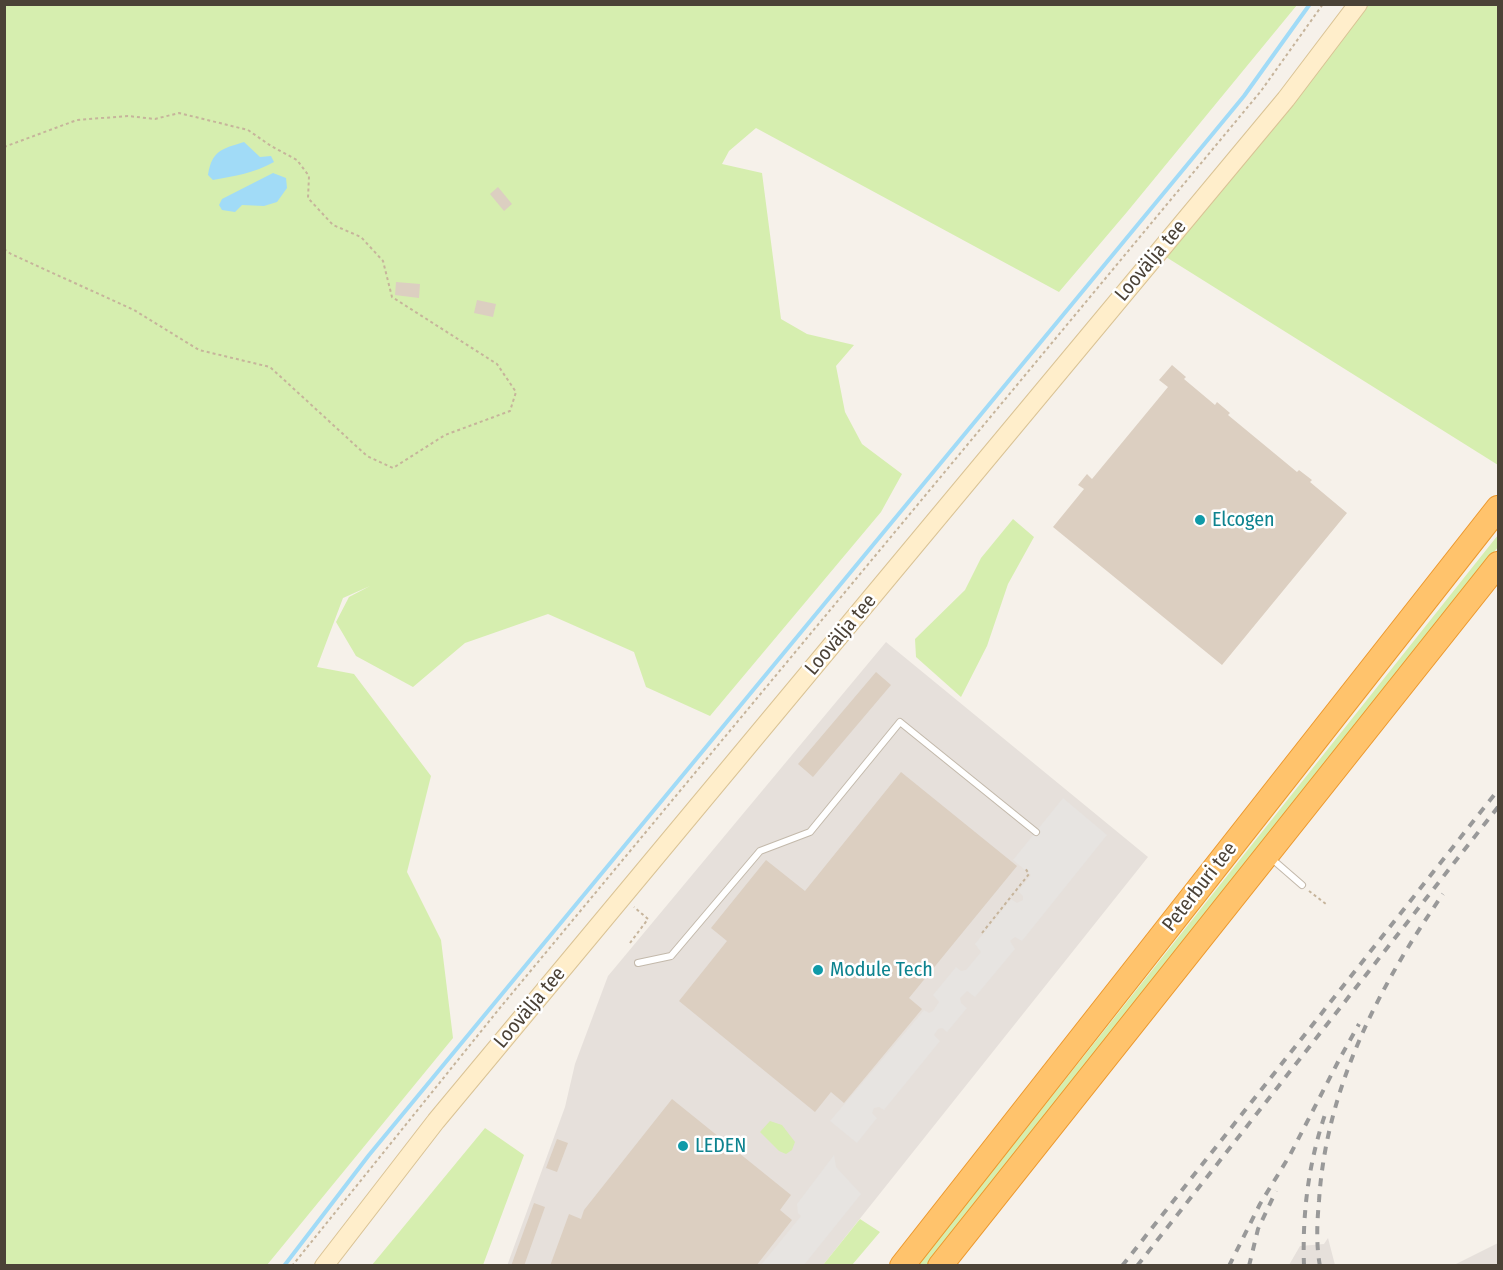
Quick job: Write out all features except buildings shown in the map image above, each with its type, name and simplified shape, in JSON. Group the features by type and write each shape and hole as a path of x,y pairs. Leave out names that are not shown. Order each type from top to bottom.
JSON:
{"highway":[{"name":"Peterburi tee","path":"902,1266 1498,508"},
{"name":"Peterburi tee","path":"940,1266 1498,564"}],"street":[{"name":"Loovälja tee","path":"324,1266 436,1121 1286,99 1358,4"}],"lane":[{"path":"638,963 671,956 760,851 810,832 900,723 1036,832"},
{"path":"1267,855 1302,885"}],"path":[{"path":"292,1266 506,1000 1261,92 1323,4"},
{"path":"4,147 77,120 128,116 155,119 179,113 248,130 297,160 309,176 308,198 333,225 361,237 383,261 392,297 497,364 516,392 510,411 445,435 393,468 367,456 270,367 199,350 134,310 10,254 4,249"},
{"path":"982,933 1029,874 1025,868"},
{"path":"1302,885 1326,904"},
{"path":"623,897 648,919 630,943"}],"shaded area":[{"path":"886,642 1148,857 823,1265 507,1266 565,1107 575,1064 608,976"},
{"path":"1063,798 1107,835 1022,941 1015,937 1010,941 1015,949 975,997 967,991 960,998 961,1003 967,1008 947,1032 942,1028 938,1029 934,1035 940,1041 884,1110 879,1107 874,1108 872,1113 877,1118 857,1143 830,1121 924,1010 929,1013 933,1011 939,1002 933,995 956,967 961,971 966,970 981,952 975,944 1011,899 1017,903 1023,900 1023,896 1018,891 1031,875 1013,860"},
{"path":"834,1155 836,1167 861,1194 804,1265 761,1265 801,1216 798,1213 797,1204"},
{"path":"1328,1238 1335,1265 1289,1265 1300,1246 1324,1244"},
{"path":"1498,1243 1498,1265 1454,1265"}],"green space":[{"path":"5,5 1297,5 1059,292 756,128 729,151 722,164 762,173 781,319 807,334 854,345 836,366 845,412 862,444 902,474 881,512 710,716 646,687 634,652 548,614 465,643 413,687 356,656 336,622 349,597 370,586 343,598 317,667 354,674 431,776 407,872 441,940 453,1038 267,1265 5,1266"},
{"path":"1368,5 1498,5 1498,465 1166,257 1293,103"},
{"path":"1013,519 1034,537 1008,584 987,646 961,697 916,657 915,639 965,590 981,558"},
{"path":"1498,535 1498,547 928,1265 917,1266"},
{"path":"770,1121 782,1125 795,1142 792,1150 786,1154 779,1151 760,1132"},
{"path":"485,1128 524,1155 483,1265 372,1265"},
{"path":"860,1219 880,1232 852,1265 823,1265"}],"water":[{"path":"244,142 260,157 271,156 274,162 252,171 213,180 208,175 215,155"},
{"path":"273,173 286,178 287,188 277,202 264,206 242,205 235,212 222,210 219,205 222,199"}],"waterway":[{"path":"284,1266 369,1155 1244,96 1310,4"}],"railway":[{"path":"1122,1266 1498,790"},
{"path":"1137,1266 1498,807"},
{"path":"1320,1266 1317,1225 1324,1159 1332,1118 1344,1078 1377,1002 1443,894"},
{"path":"1229,1266 1260,1204 1290,1155 1359,1024"},
{"path":"1304,1266 1304,1226 1308,1186 1311,1166 1327,1109"},
{"path":"1249,1266 1258,1229 1276,1191"}],"place":[{"name":"Elcogen","path":"1200,520"},
{"name":"Module Tech","path":"818,970"},
{"name":"LEDEN","path":"683,1146"}]}
